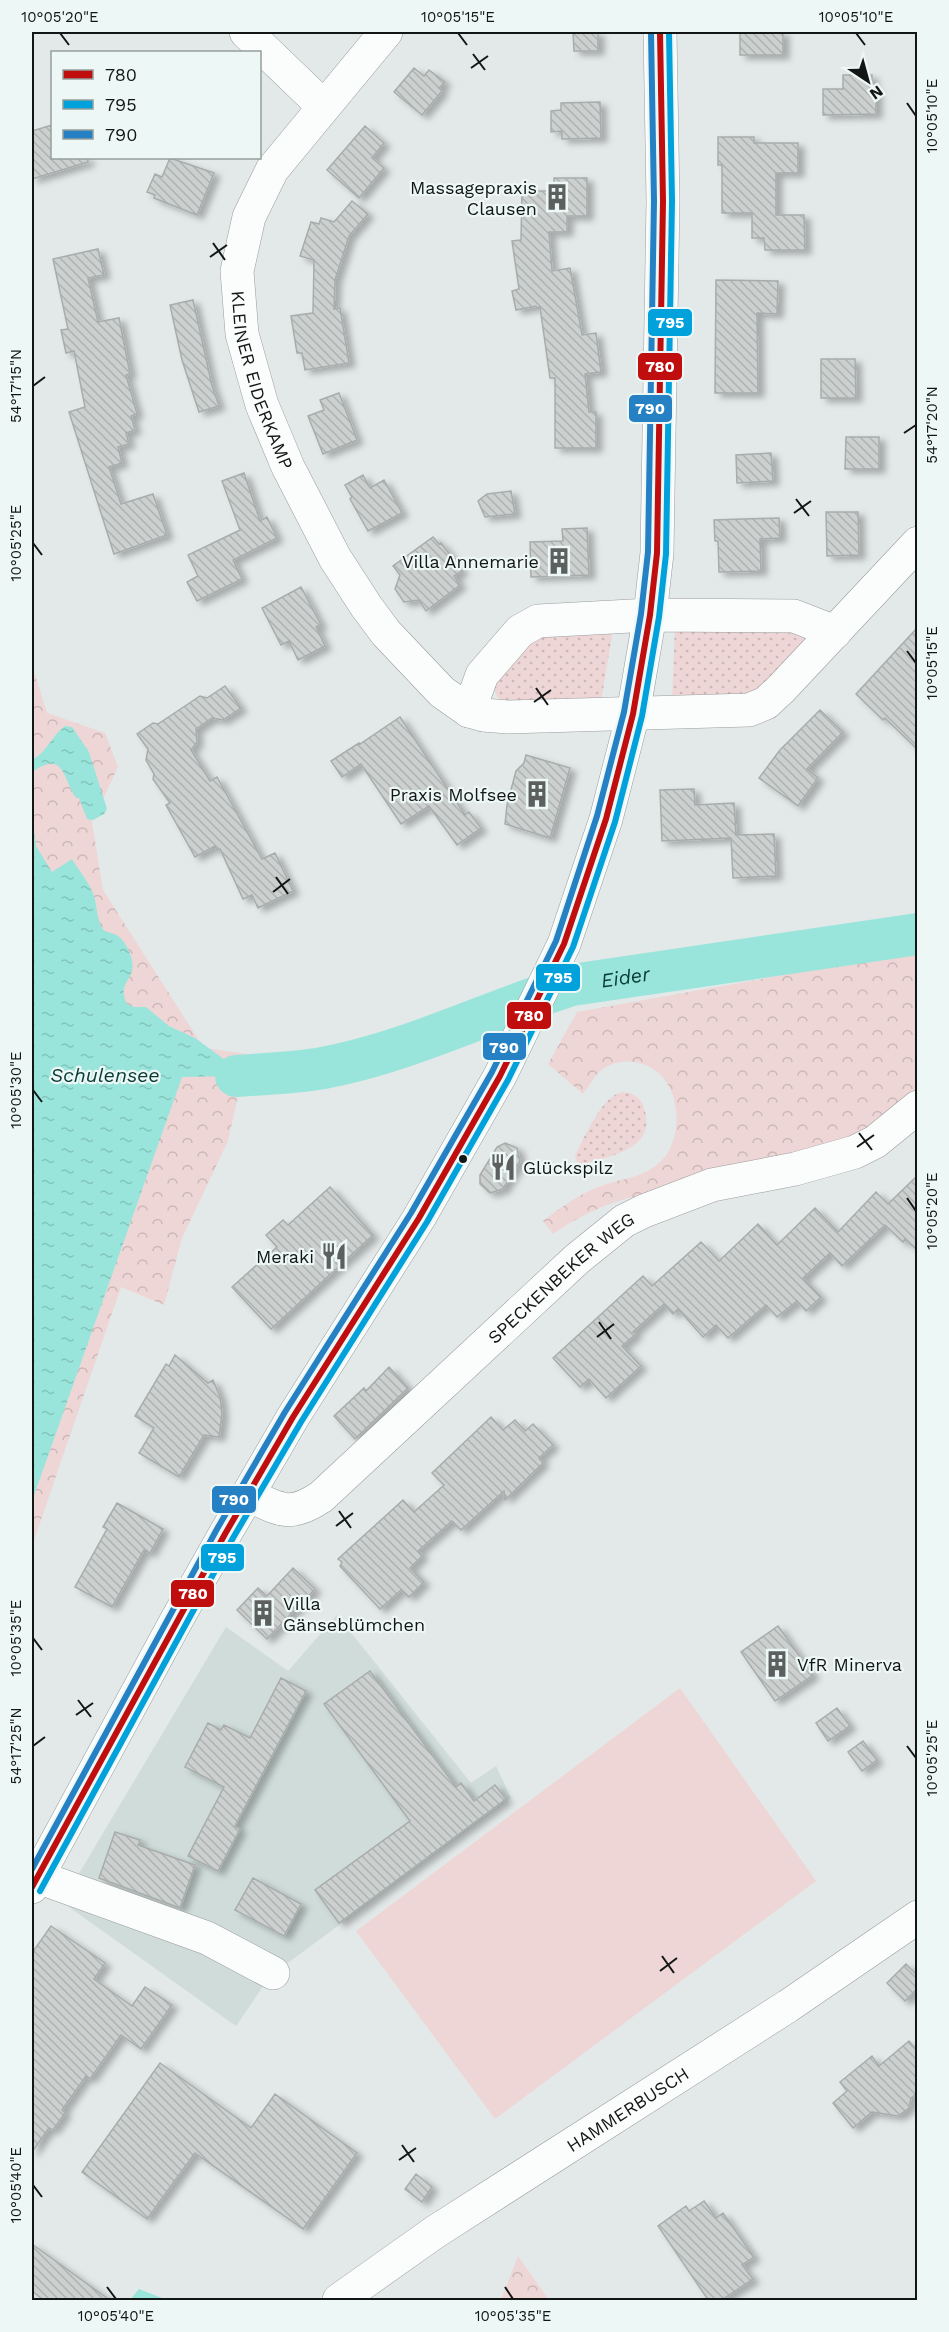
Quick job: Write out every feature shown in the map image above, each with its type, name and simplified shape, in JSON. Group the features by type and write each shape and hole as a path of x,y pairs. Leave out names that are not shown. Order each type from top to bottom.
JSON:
{"street":[{"path":"246,32 323,106"},
{"name":"KLEINER EIDERKAMP","path":"386,32 272,171 249,217 237,271 242,334 262,405 288,467 335,558 386,633 422,674 468,711 483,715 508,717 735,712 758,707 781,689 918,543"},
{"path":"273,1973 207,1938 35,1882 176,1621 293,1417 419,1218 507,1064 564,944 606,819 633,714 650,615 657,541 663,201 660,32"},
{"path":"468,711 482,675 520,631 538,621 650,615 794,616 835,632"},
{"name":"SPECKENBEKER WEG","path":"248,1495 279,1510 302,1509 321,1497 577,1259 624,1221 712,1185 813,1165 855,1152 874,1142 918,1107"},
{"name":"HAMMERBUSCH","path":"339,2301 435,2232 788,2006 918,1917"}],"shaded area":[{"path":"337,1615 471,1783 496,1766 511,1798 277,1971 266,1982 236,2026 62,1902 226,1627 288,1671"}],"green space":[{"path":"803,625 809,647 756,697 672,703 675,627"},
{"path":"613,629 601,702 511,705 498,698 492,686 526,638"},
{"name":"Schulensee","path":"32,665 47,713 105,733 118,767 92,822 103,890 200,1042 198,1047 247,1054 228,1141 182,1238 164,1305 121,1287 32,1546"},
{"path":"917,951 917,1093 860,1136 613,1203 577,1219 553,1234 543,1221 569,1202 591,1190 650,1170 664,1158 673,1141 675,1131 676,1111 671,1091 661,1075 653,1069 636,1062 607,1066 599,1072 583,1094 548,1064 577,1012"},
{"path":"623,1092 636,1097 643,1104 647,1122 644,1133 638,1142 618,1154 583,1164 577,1162 575,1155 595,1118 608,1101"},
{"path":"680,1688 816,1881 495,2119 356,1931"},
{"path":"518,2256 549,2300 501,2300"}],"water":[{"path":"65,726 72,727 89,752 107,809 104,814 93,820 87,819 79,798 76,798 71,790 61,768 50,764 32,772 32,759 41,754"},
{"name":"Schulensee","path":"32,812 36,846 52,872 72,859 92,891 102,928 118,936 127,947 132,967 124,991 127,1004 134,1007 146,1007 169,1026 195,1038 236,1068 236,1076 182,1077 32,1501"},
{"path":"139,2289 167,2300 130,2300"}],"building":[{"path":"573,32 598,32 598,51 574,51"},
{"path":"740,32 783,32 783,55 740,55"},
{"path":"414,68 424,76 429,70 445,82 439,88 442,91 422,115 394,92"},
{"path":"843,75 872,75 872,88 876,89 876,114 823,115 823,89 843,89"},
{"path":"600,102 601,138 562,139 562,131 551,132 551,111 561,110 561,103"},
{"path":"51,125 51,159 88,159 88,162 32,179 32,131"},
{"path":"365,126 384,143 372,158 384,168 359,198 327,170"},
{"path":"718,137 754,137 754,143 798,143 798,173 776,173 776,215 804,215 805,250 765,250 764,238 752,238 752,213 722,213 722,165 718,165"},
{"path":"170,159 214,173 197,215 154,198 155,195 147,192 155,174 162,177"},
{"path":"554,178 587,178 587,216 567,216 567,232 549,232 552,271 570,268 582,335 596,333 601,372 585,374 589,412 596,412 596,448 555,448 555,378 550,378 540,307 516,310 512,291 519,289 512,241 521,240 522,191 554,191"},
{"path":"352,201 368,214 349,236 335,280 334,309 340,308 349,363 305,370 302,353 297,353 291,316 313,313 314,260 300,256 311,222 319,224 321,218 334,222"},
{"path":"98,249 104,275 88,278 98,322 119,318 130,374 126,375 137,414 131,416 135,430 126,433 129,444 118,447 122,463 109,467 121,504 153,494 167,535 114,554 69,412 85,407 74,351 66,353 61,330 68,329 53,259"},
{"path":"716,280 778,281 777,314 757,313 758,393 715,393"},
{"path":"193,300 212,386 219,406 199,412 182,360 170,305"},
{"path":"821,359 855,359 856,398 821,398"},
{"path":"339,393 357,440 323,454 308,416 324,410 320,400"},
{"path":"846,437 879,437 879,469 845,469"},
{"path":"771,453 773,481 737,483 736,455"},
{"path":"244,473 260,521 267,517 277,538 233,560 242,579 197,601 187,582 198,576 188,555 240,530 222,481"},
{"path":"363,475 370,488 384,480 402,513 368,531 345,485"},
{"path":"511,491 515,514 485,517 478,501 487,494"},
{"path":"826,512 858,512 859,555 827,556"},
{"path":"779,518 780,538 760,539 761,571 719,572 718,541 715,541 714,520"},
{"name":"Villa Annemarie","path":"587,528 589,575 531,577 530,542 563,541 562,529"},
{"path":"433,537 439,544 441,543 462,571 454,576 460,585 426,611 419,600 404,602 395,589 400,575 393,566"},
{"path":"301,587 321,625 316,627 325,646 298,660 289,641 281,645 262,608"},
{"path":"918,627 918,750 856,694"},
{"path":"225,686 241,708 223,720 212,718 196,729 197,742 191,750 210,781 217,777 262,859 275,853 293,891 258,908 252,895 243,899 220,849 217,850 215,846 195,857 166,805 170,803 153,779 154,774 146,760 148,749 137,734 153,723 158,724 200,696 207,698"},
{"path":"820,710 843,732 807,769 818,778 798,806 759,778 780,750"},
{"path":"400,717 465,815 469,812 481,828 457,845 429,806 401,824 361,764 342,777 331,761"},
{"name":"Praxis Molfsee","path":"526,755 570,768 550,838 505,824 507,805 516,771 524,763"},
{"path":"694,789 695,805 734,803 736,835 774,834 776,876 733,878 731,838 662,841 660,790"},
{"path":"505,1143 517,1148 520,1161 503,1189 490,1193 480,1184 480,1175 497,1147"},
{"path":"918,1175 918,1251 905,1239 903,1242 885,1225 842,1266 830,1253 803,1278 821,1297 806,1311 797,1301 777,1317 766,1305 728,1338 716,1325 703,1337 678,1309 673,1314 664,1304 633,1332 636,1334 622,1346 641,1366 606,1398 589,1379 580,1387 553,1358 643,1276 652,1286 701,1242 719,1261 758,1224 777,1245 815,1208 838,1232 876,1192 888,1204"},
{"path":"330,1187 373,1235 271,1329 232,1287 277,1247 266,1235 283,1220 288,1225"},
{"path":"175,1355 208,1383 213,1380 220,1397 222,1414 219,1437 204,1435 179,1477 139,1453 154,1428 135,1416 166,1364 169,1366"},
{"path":"389,1367 408,1388 355,1439 334,1416 364,1388 366,1391"},
{"path":"491,1417 503,1430 515,1420 525,1431 533,1424 553,1445 539,1458 543,1463 505,1500 504,1491 461,1530 452,1521 418,1551 422,1556 410,1568 424,1582 409,1597 401,1590 380,1609 340,1566 342,1562 338,1559 403,1500 414,1512 444,1485 432,1473"},
{"path":"117,1503 163,1529 150,1553 144,1550 112,1607 75,1587 107,1529 103,1527"},
{"path":"293,1568 315,1589 267,1639 237,1610 258,1588 267,1596"},
{"name":"VfR Minerva","path":"778,1626 813,1675 775,1701 741,1652"},
{"path":"370,1671 456,1787 461,1783 474,1801 495,1785 506,1799 339,1923 315,1890 410,1821 324,1704"},
{"path":"281,1678 306,1691 235,1826 240,1829 218,1871 188,1856 224,1787 185,1767 208,1723 221,1730 224,1725 250,1738"},
{"path":"837,1708 850,1726 828,1741 816,1723"},
{"path":"863,1741 877,1760 862,1771 848,1752"},
{"path":"115,1832 140,1840 138,1845 195,1865 180,1908 99,1878"},
{"path":"253,1878 301,1904 284,1936 235,1910"},
{"path":"51,1926 105,1963 94,1979 132,2006 145,1987 172,2005 141,2049 121,2035 90,2079 86,2076 62,2110 65,2113 53,2130 49,2128 32,2152 32,1953"},
{"path":"906,1964 918,1976 918,1988 905,2001 887,1983"},
{"path":"909,2041 918,2052 918,2093 911,2098 909,2108 898,2116 872,2112 853,2128 833,2103 847,2091 840,2082 872,2056 879,2066"},
{"path":"160,2063 251,2128 275,2094 357,2153 303,2229 195,2153 147,2219 82,2172"},
{"path":"416,2174 432,2187 422,2202 405,2189"},
{"path":"704,2201 716,2218 723,2213 754,2257 742,2265 753,2279 720,2301 709,2301 658,2226 686,2206 689,2211"},
{"path":"32,2244 111,2301 45,2301 32,2291"}],"waterway":[{"name":"Eider","path":"236,1076 302,1071 355,1061 418,1042 572,985 918,934"}],"transit line":[{"name":"790","path":"32,1869 217,1529 285,1412 411,1213 492,1072 556,941 597,816 624,712 641,614 648,552 654,201 651,32"},
{"name":"780","path":"32,1887 225,1534 293,1417 419,1218 500,1076 564,944 606,819 633,714 650,615 657,553 663,201 660,32"},
{"name":"795","path":"40,1891 233,1538 301,1422 427,1222 508,1080 573,947 615,822 642,716 659,617 666,554 672,201 669,32"}],"place":[{"name":"Massagepraxis Clausen","path":"557,197"},
{"name":"Villa Annemarie","path":"559,561"},
{"name":"Praxis Molfsee","path":"537,794"},
{"name":"Glückspilz","path":"503,1167"},
{"name":"Meraki","path":"334,1256"},
{"name":"Villa Gänseblümchen","path":"263,1613"},
{"name":"VfR Minerva","path":"777,1664"}]}
